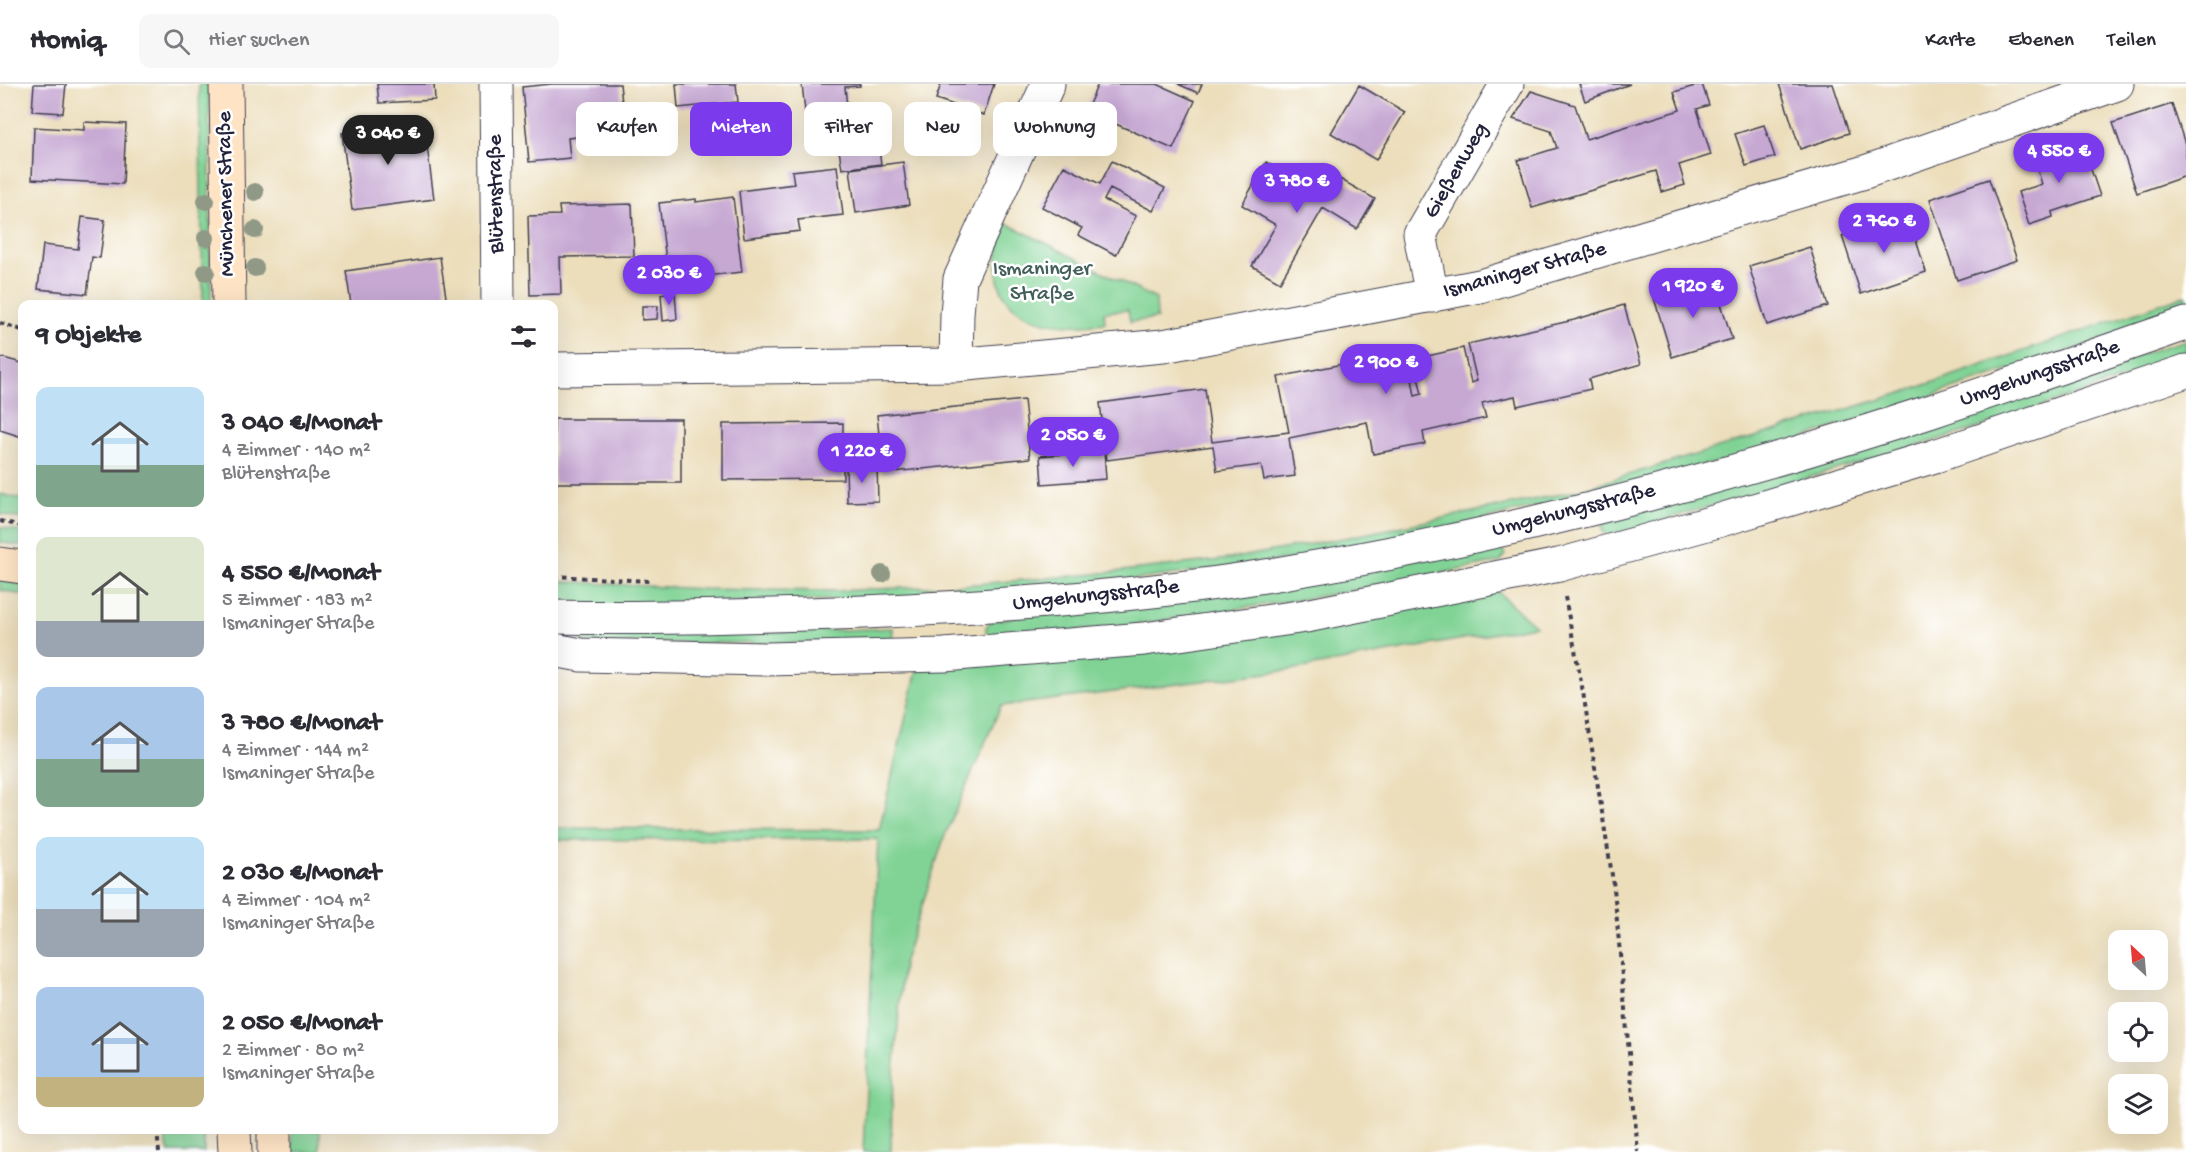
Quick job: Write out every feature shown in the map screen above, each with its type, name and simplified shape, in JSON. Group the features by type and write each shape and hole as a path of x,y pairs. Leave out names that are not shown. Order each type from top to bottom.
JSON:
{"street":[{"name":"Münchener Straße","path":"226,84 229,300"},
{"name":"Blütenstraße","path":"496,84 498,300"},
{"path":"956,365 960,279 1048,84"},
{"name":"Gießenweg","path":"1432,296 1420,234 1507,84"},
{"name":"Ismaninger Straße","path":"558,369 956,365 1163,346 1480,286 1865,172 2117,84"},
{"name":"Umgehungsstraße","path":"558,617 758,616 1028,604 1147,593 1265,576 1375,556 1550,518 1782,456 1930,411 2186,324"},
{"name":"Umgehungsstraße","path":"558,651 581,655 766,659 944,655 1144,639 1283,620 1559,565 1714,522 1935,456 2186,371"},
{"path":"0,564 18,566"},
{"path":"942,608 944,655"},
{"path":"234,1134 235,1152"},
{"path":"274,1134 274,1152"}],"path":[{"path":"0,323 18,329"},
{"path":"0,522 18,525"},
{"path":"1559,565 1583,692 1614,888 1638,1152"},
{"path":"558,576 655,582"},
{"path":"157,1134 159,1152"}],"green space":[{"path":"199,84 209,84 211,300 203,300"},
{"name":"Ismaninger Straße","path":"1006,223 1156,299 1157,318 1130,322 1128,310 1104,312 1105,323 1078,325 1032,318 1015,308 1003,294 997,275 998,252"},
{"path":"2186,295 2186,312 1763,451 1355,551 1017,595 558,607 558,581 703,589 832,591 964,585 1229,559 1571,492 1905,392"},
{"path":"2186,340 2186,357 1978,428 1609,536 1603,532 1602,526 1608,519"},
{"path":"0,494 18,498 18,518 0,514"},
{"path":"0,527 18,531 18,545 0,542"},
{"path":"1496,547 1503,550 1505,556 1500,562 1322,596 1127,626 992,638 986,633 986,627 991,621"},
{"path":"0,579 18,582 18,594 0,590"},
{"path":"1496,590 1535,626 1291,670 1001,706 945,835 903,964 892,1097 891,1152 863,1152 878,839 558,840 558,828 879,830 917,670"},
{"path":"893,628 892,643 584,643 572,630 761,633"},
{"path":"167,1134 204,1134 204,1152 169,1152"},
{"path":"292,1134 320,1134 320,1152 293,1152"}],"building":[{"path":"34,84 66,84 63,113 32,111"},
{"path":"377,84 434,84 435,100 379,103"},
{"path":"552,84 620,84 622,102 576,102 576,137 568,138 570,158 529,162 522,87"},
{"path":"676,84 736,84 738,102 690,102 690,107 678,108"},
{"path":"802,84 860,84 860,86 845,87 846,102 804,102"},
{"path":"941,84 994,84 984,115 981,114 981,102 945,102 936,99"},
{"path":"1098,84 1157,84 1195,101 1173,149 1117,125 1117,102 1090,102"},
{"path":"1178,84 1202,84 1198,93"},
{"path":"1579,84 1630,84 1585,101"},
{"path":"1702,84 1709,105 1697,109 1711,155 1679,165 1685,185 1662,192 1656,171 1532,208 1518,160 1557,148 1551,131 1513,119 1531,91 1575,105 1586,139 1680,110 1674,92"},
{"path":"1779,84 1833,84 1849,133 1800,149"},
{"path":"1359,85 1405,112 1376,160 1331,133"},
{"path":"2172,104 2186,147 2186,176 2137,193 2113,123"},
{"path":"84,122 126,124 123,184 32,179 34,127 84,130"},
{"path":"424,123 434,199 352,210 342,133"},
{"path":"1764,125 1775,157 1746,166 1735,134"},
{"path":"2082,143 2100,196 2052,212 2053,217 2029,225 2018,192 2042,184 2034,159"},
{"path":"840,156 880,156 881,164 842,169"},
{"path":"1112,161 1165,188 1153,211 1110,189 1104,200 1136,216 1116,255 1078,235 1082,228 1042,207 1064,166 1100,184"},
{"path":"903,162 909,205 856,213 850,169"},
{"path":"1266,162 1329,199 1340,179 1375,199 1357,229 1323,208 1280,282 1252,266 1276,225 1242,205"},
{"path":"837,166 843,215 798,220 800,231 744,238 739,191 794,184 792,171"},
{"path":"1989,179 2017,260 1957,280 1930,199"},
{"path":"733,197 742,272 668,277 659,203 696,199 696,202"},
{"path":"632,204 634,256 560,257 561,294 530,295 528,216 560,215 559,206"},
{"path":"1908,214 1926,272 1861,294 1842,236"},
{"path":"82,217 105,220 100,258 92,257 87,294 38,289 43,245 78,249"},
{"path":"1810,247 1828,306 1767,325 1749,266"},
{"path":"440,257 446,300 350,300 346,271"},
{"path":"1714,281 1732,339 1672,357 1654,298"},
{"path":"675,292 677,319 663,321 661,294"},
{"path":"1624,305 1641,364 1589,379 1591,389 1517,406 1515,396 1482,403 1486,418 1423,432 1425,444 1373,454 1367,422 1289,438 1295,476 1264,480 1261,465 1217,471 1213,446 1107,460 1100,403 1205,389 1212,442 1289,432 1278,377 1407,351 1415,396 1422,394 1414,359 1463,348 1471,383 1477,381 1468,344 1574,320"},
{"path":"642,306 658,306 657,319 642,320"},
{"path":"0,357 18,362 18,436 0,430"},
{"path":"1024,400 1030,458 883,473 877,415"},
{"path":"558,419 681,419 681,483 558,483"},
{"path":"843,423 843,479 723,480 723,424"},
{"path":"1104,451 1106,479 1042,484 1040,456"},
{"path":"877,465 878,501 847,502 846,466"}]}
